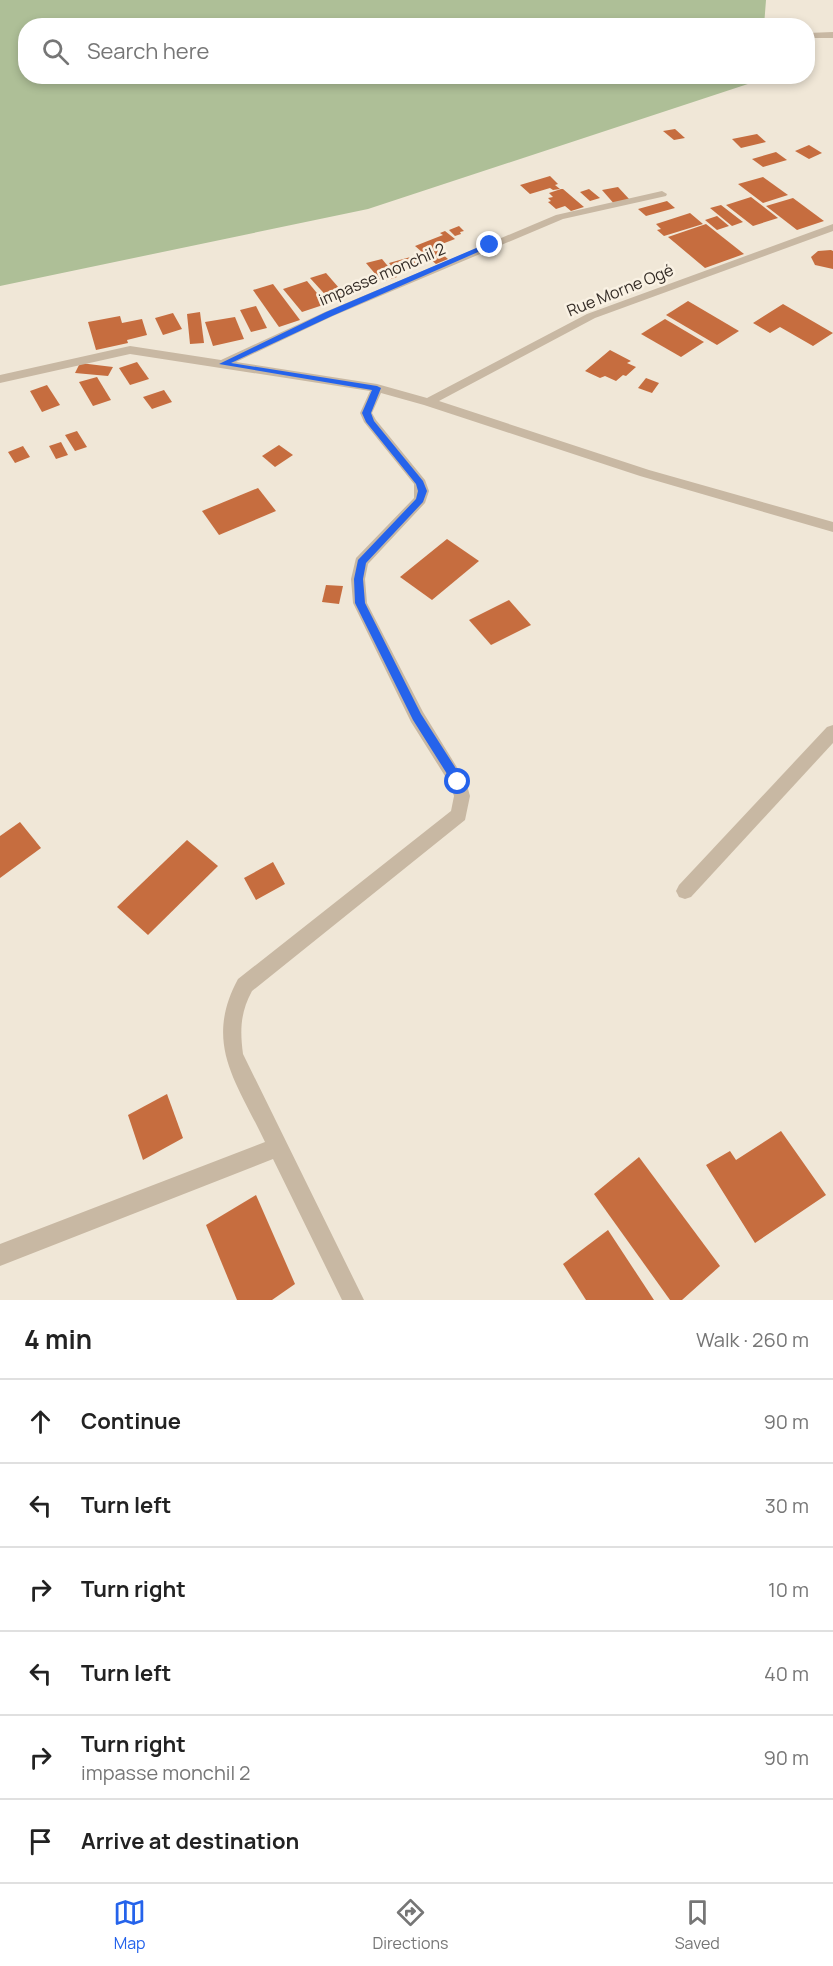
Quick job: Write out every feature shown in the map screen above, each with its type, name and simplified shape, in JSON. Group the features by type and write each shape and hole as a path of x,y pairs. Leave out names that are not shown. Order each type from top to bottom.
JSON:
{"street":[{"path":"815,36 833,35"},
{"name":"impasse monchil 2","path":"223,364 329,314 560,217 662,194"},
{"name":"Rue Morne Ogé","path":"428,402 591,316 833,227"},
{"path":"0,380 130,350 377,388 428,402 645,473 833,527"},
{"path":"353,1300 234,1056 230,1033 233,1006 245,985 459,815 462,796 458,782 417,717 360,603 358,579 361,562 420,500 422,491 420,483 370,422 366,413 377,388"},
{"path":"685,891 833,732"},
{"path":"0,1255 278,1147"}],"green space":[{"path":"0,0 766,0 765,18 18,18 18,84 748,84 368,209 0,286"}],"building":[{"path":"675,129 685,138 674,140 663,131"},
{"path":"757,134 766,142 741,148 732,139"},
{"path":"809,145 822,153 809,159 795,151"},
{"path":"776,152 787,160 763,167 752,159"},
{"path":"550,176 560,189 550,188 530,194 520,185"},
{"path":"763,177 788,195 763,203 738,184"},
{"path":"618,187 630,200 616,206 602,190"},
{"path":"561,189 584,207 571,211 565,206 556,209 548,202 551,201 548,198 553,197 549,193"},
{"path":"589,189 600,198 590,201 580,192"},
{"path":"751,197 778,218 753,226 726,205"},
{"path":"793,198 824,221 797,230 766,206"},
{"path":"667,201 675,208 646,216 638,209"},
{"path":"721,205 743,222 732,226 710,208"},
{"path":"690,213 703,224 664,236 657,230 661,229 656,224"},
{"path":"717,216 729,226 717,230 705,220"},
{"path":"706,224 744,254 705,268 668,237"},
{"path":"459,226 464,231 460,232 461,234 455,236 449,230"},
{"path":"445,231 455,239 434,247 448,259 436,264 415,246 443,235 440,233"},
{"path":"818,251 833,251 833,269 815,265 811,257"},
{"path":"414,256 422,264 396,272 389,263"},
{"path":"382,259 397,277 382,282 366,263"},
{"path":"326,273 346,296 331,301 310,278"},
{"path":"307,281 326,304 302,312 283,289"},
{"path":"273,284 300,320 279,327 253,290"},
{"path":"688,301 739,331 717,345 666,315"},
{"path":"783,304 833,333 813,346 780,327 770,333 753,323"},
{"path":"256,306 267,328 251,332 240,310"},
{"path":"200,312 204,343 190,344 187,314"},
{"path":"173,313 182,329 163,335 155,318"},
{"path":"120,316 122,323 142,319 147,335 127,340 128,343 96,350 88,322"},
{"path":"235,317 244,339 213,346 205,322"},
{"path":"665,319 704,342 681,357 641,334"},
{"path":"610,350 631,361 627,363 636,367 616,381 605,376 600,378 585,371"},
{"path":"137,362 149,379 130,385 119,368"},
{"path":"80,363 113,367 108,376 75,373"},
{"path":"97,377 111,400 93,406 79,382"},
{"path":"646,378 659,383 652,393 638,388"},
{"path":"47,385 60,405 42,412 30,391"},
{"path":"164,390 172,402 152,409 143,397"},
{"path":"77,431 87,447 75,451 65,435"},
{"path":"61,442 68,455 56,459 49,446"},
{"path":"279,445 293,455 275,467 262,456"},
{"path":"23,446 30,457 15,463 8,452"},
{"path":"258,488 276,511 219,535 202,511"},
{"path":"447,539 479,561 432,600 400,577"},
{"path":"326,585 343,586 339,604 322,602"},
{"path":"509,600 531,625 491,645 469,620"},
{"path":"20,822 41,848 0,878 0,836"},
{"path":"187,840 218,866 148,935 117,907"},
{"path":"273,862 285,884 256,900 244,878"},
{"path":"167,1094 183,1138 143,1160 128,1115"},
{"path":"781,1131 826,1195 755,1243 706,1165 730,1151 736,1160"},
{"path":"639,1157 720,1266 682,1300 670,1300 594,1194"},
{"path":"256,1195 295,1284 272,1300 237,1300 206,1225"},
{"path":"608,1230 654,1300 586,1300 563,1264"}],"route":[{"path":"458,782 417,717 360,603 358,579 361,562 420,500 422,491 420,483 370,422 366,413 377,388 223,364 329,314 490,245"}]}
